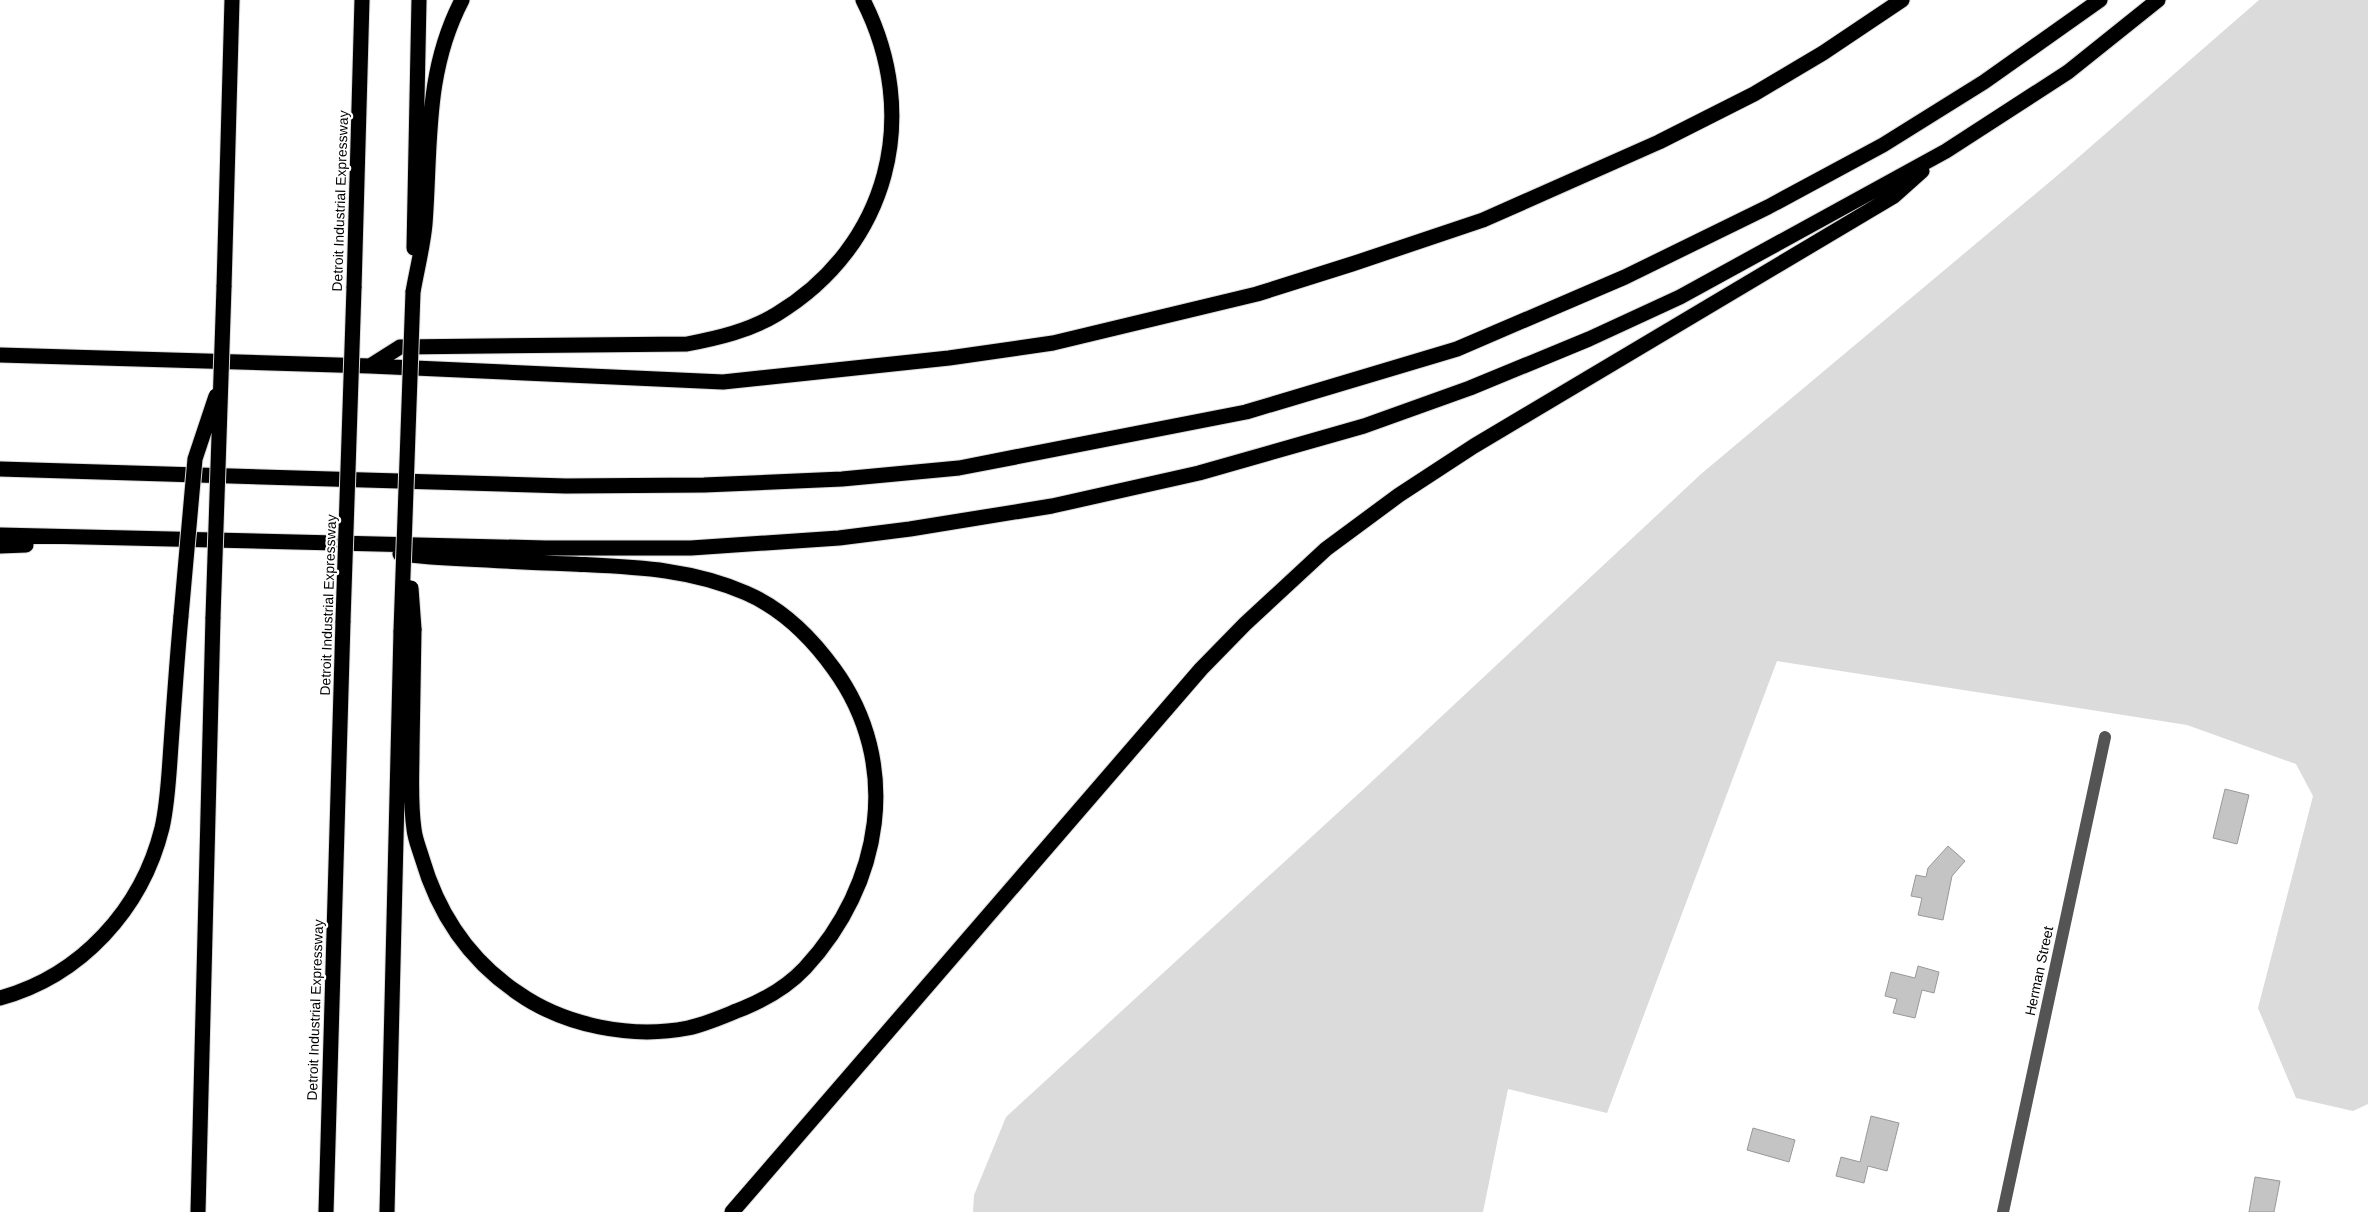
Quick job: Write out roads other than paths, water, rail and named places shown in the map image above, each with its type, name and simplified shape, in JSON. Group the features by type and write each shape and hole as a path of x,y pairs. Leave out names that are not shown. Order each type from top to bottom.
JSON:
{"highway":[{"path":"198,1212 213,616 222,378 232,0"},
{"name":"Detroit Industrial Expressway","path":"326,1212 362,0"},
{"path":"314,543 431,557 635,567 700,575 749,594 785,616 816,645 845,684 866,728 876,776 875,831 862,877 833,933 804,970 764,999 689,1028 651,1031 615,1029 568,1019 532,1003 497,979 473,955 450,926 430,885 414,831 411,790 407,630 405,514 413,292 419,0"},
{"path":"413,292 425,226 432,92 439,57 449,24 462,0"},
{"path":"370,366 400,347 687,344 731,335 775,316 803,297 834,268 859,234 879,194 890,154 893,117 890,76 878,32 863,0"},
{"path":"0,355 370,366 724,382 949,358 1053,343 1257,294 1482,220 1659,142 1754,94 1823,53 1902,0"},
{"path":"0,469 566,486 704,485 842,479 959,468 1246,412 1457,348 1625,277 1768,207 1883,144 1984,82 2100,0"},
{"path":"0,535 535,548 691,548 819,539 982,518 1062,504 1165,481 1364,426 1470,388 1589,339 1680,297 1946,151 2068,72 2158,0"},
{"path":"732,1212 1201,669 1245,624 1319,555 1398,495 1474,446 1894,196 1946,151"},
{"path":"0,998 16,994 52,977 84,955 111,929 132,900 147,872 162,828 169,772 195,459 222,378"},
{"path":"0,546 23,546 85,537"},
{"path":"387,1212 407,630"}],"street":[{"name":"Herman Street","path":"2003,1212 2105,737"}]}
